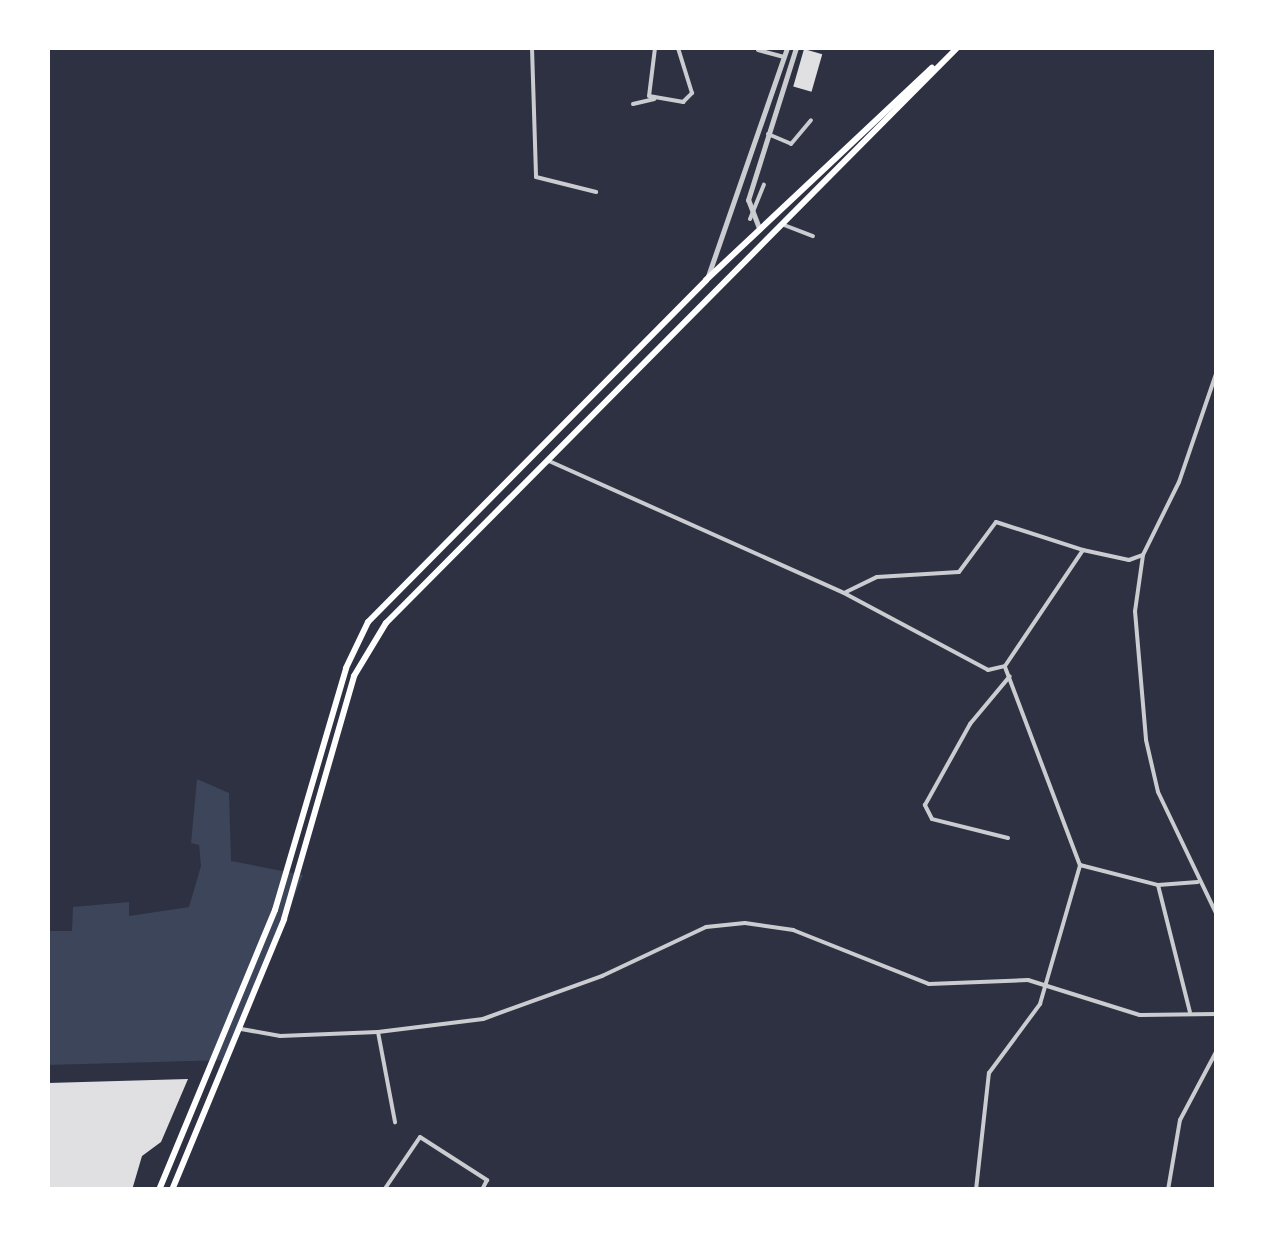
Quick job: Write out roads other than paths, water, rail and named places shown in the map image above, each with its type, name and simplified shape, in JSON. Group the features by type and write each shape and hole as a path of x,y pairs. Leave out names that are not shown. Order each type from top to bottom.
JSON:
{"highway":[{"path":"159,1190 275,910 360,635 389,595 758,228 956,48"},
{"path":"172,1190 284,920 361,662 404,599 941,62"}],"street":[{"path":"532,48 536,176 596,192"},
{"path":"654,48 654,99"},
{"path":"633,104 654,99 691,100 678,48"},
{"path":"706,280 787,48"},
{"path":"758,228 750,219 748,200 796,48"},
{"path":"758,50 784,57"},
{"path":"768,134 791,144 811,120"},
{"path":"750,219 764,185"},
{"path":"780,224 813,236"},
{"path":"1216,374 1179,482 1142,554 1137,636 1150,764 1165,813 1216,913"},
{"path":"547,460 844,593 980,667 1005,666"},
{"path":"844,593 871,578 959,572 996,522 1124,559 1142,554"},
{"path":"1005,666 1083,550"},
{"path":"1124,559 1138,572"},
{"path":"976,1190 988,1073 1027,1028 1050,983 1080,865 1005,666"},
{"path":"1008,838 932,819 926,805 970,724 1010,676"},
{"path":"1080,865 1158,885 1199,882"},
{"path":"1158,885 1190,1012"},
{"path":"241,1029 280,1036 378,1032 522,1008 719,924 793,930 929,984 1002,978 1050,983 1140,1015 1216,1014"},
{"path":"378,1032 395,1122"},
{"path":"1168,1190 1180,1120 1216,1052"},
{"path":"384,1190 420,1137 488,1180 482,1190"}]}
